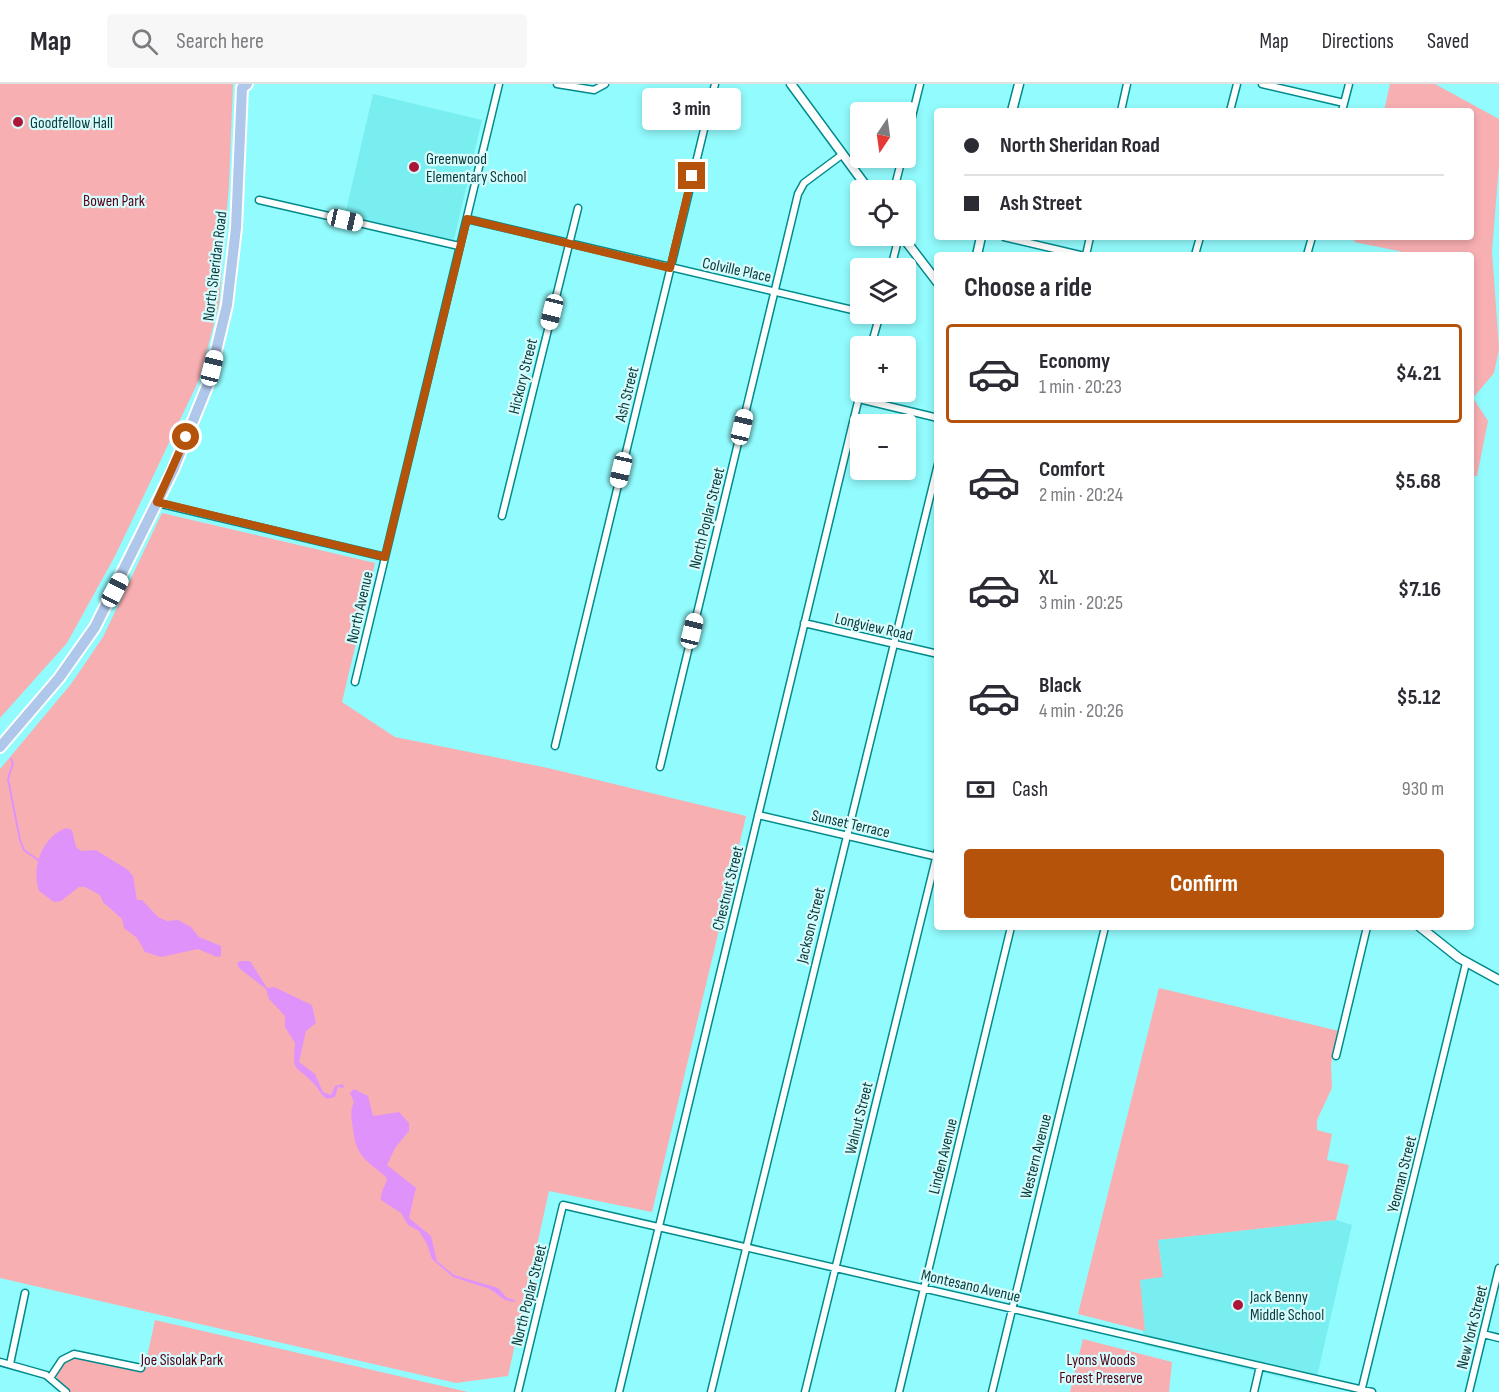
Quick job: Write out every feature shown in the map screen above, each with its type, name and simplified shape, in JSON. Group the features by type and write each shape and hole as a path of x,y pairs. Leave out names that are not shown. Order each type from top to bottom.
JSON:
{"main road":[{"name":"North Sheridan Road","path":"0,747 59,678 95,627 157,502 208,384 227,305 236,228 242,85"}],"street":[{"name":"North Avenue","path":"355,682 500,84"},
{"path":"557,84 594,90 605,84"},
{"name":"Ash Street","path":"555,746 715,84"},
{"path":"791,84 862,180"},
{"path":"916,102 920,84"},
{"path":"1013,108 1019,84"},
{"path":"1122,108 1128,84"},
{"path":"1231,108 1237,84"},
{"path":"1262,84 1344,103"},
{"path":"1343,108 1349,84"},
{"name":"North Poplar Street","path":"660,767 798,194 804,183 843,154"},
{"path":"259,200 459,246"},
{"name":"Hickory Street","path":"502,516 578,208"},
{"name":"Colville Place","path":"467,219 850,309"},
{"path":"1017,240 1067,252"},
{"path":"908,246 934,278"},
{"name":"Chestnut Street","path":"619,1392 858,402"},
{"path":"871,402 934,417"},
{"name":"Jackson Street","path":"711,1392 934,480"},
{"path":"157,502 385,557"},
{"name":"Longview Road","path":"804,623 934,653"},
{"name":"Sunset Terrace","path":"758,815 934,853"},
{"name":"Walnut Street","path":"805,1392 934,866"},
{"name":"Linden Avenue","path":"899,1392 1010,930"},
{"name":"Western Avenue","path":"992,1392 1104,930"},
{"path":"1336,1056 1366,930"},
{"path":"1423,930 1433,940 1466,963 1499,980"},
{"name":"Yeoman Street","path":"1362,1391 1466,963"},
{"name":"North Poplar Street","path":"518,1392 563,1204"},
{"name":"Montesano Avenue","path":"563,1204 1372,1392"},
{"name":"New York Street","path":"1469,1392 1499,1268"},
{"path":"10,1364 25,1293"},
{"path":"1483,1334 1499,1338"},
{"path":"50,1378 62,1360 74,1354 141,1368"},
{"path":"0,1362 50,1378 66,1392"},
{"path":"1254,1392 1260,1366"}],"shaded area":[{"name":"Greenwood Elementary School","path":"373,94 482,120 454,240 345,215"},
{"path":"66,828 72,830 76,847 81,851 96,850 128,870 133,876 137,900 142,900 158,917 167,921 178,920 191,927 199,937 221,946 221,956 217,957 198,949 161,957 145,952 137,938 124,928 122,919 103,902 100,895 85,887 79,887 61,901 54,902 39,891 36,873 40,854 51,838"},
{"path":"250,961 267,988 274,987 312,1005 316,1023 306,1031 299,1062 315,1074 323,1092 331,1095 335,1086 343,1084 344,1088 338,1087 335,1097 327,1099 323,1096 297,1068 294,1060 295,1043 285,1027 285,1016 269,999 266,989 239,968 237,963"},
{"path":"354,1089 368,1096 373,1116 399,1112 409,1123 409,1131 395,1148 387,1165 416,1188 409,1218 431,1236 437,1261 454,1275 498,1288 507,1298 515,1300 514,1302 505,1300 490,1289 453,1277 432,1259 419,1231 408,1225 401,1213 381,1200 387,1178 364,1158 355,1140 351,1116 354,1102 350,1093"},
{"name":"Jack Benny Middle School","path":"1336,1220 1352,1225 1315,1385 1144,1345 1140,1280 1163,1276 1158,1240"}],"green space":[{"name":"Bowen Park","path":"0,84 233,84 229,185 219,305 199,380 115,556 67,643 0,718"},
{"path":"1390,84 1435,84 1499,119 1499,165 1492,251 1499,349 1494,373 1474,397 1474,252 1400,252 1354,242 1354,240 1474,240 1474,108 1385,108"},
{"path":"1474,400 1488,421 1477,476 1474,476"},
{"path":"162,513 375,563 342,702 395,737 548,768 746,816 652,1212 549,1191 508,1376 456,1383 0,1278 0,769 71,684 103,637"},
{"path":"1159,988 1339,1031 1331,1064 1332,1088 1317,1120 1317,1130 1332,1134 1327,1160 1349,1165 1336,1220 1158,1240 1163,1277 1140,1280 1145,1331 1078,1314"},
{"name":"Joe Sisolak Park","path":"155,1320 468,1392 68,1392 56,1377 65,1362 81,1357 144,1371"},
{"name":"Lyons Woods Forest Preserve","path":"1083,1339 1172,1362 1169,1392 1070,1392"}],"waterway":[{"path":"11,759 13,763 8,779 20,840 24,850 38,860"}],"place":[{"name":"Goodfellow Hall","path":"18,122"},
{"name":"Greenwood Elementary School","path":"414,167"},
{"name":"Jack Benny Middle School","path":"1238,1305"}],"route":[{"path":"186,437 157,502 385,557 467,219 670,268 692,176"}]}
